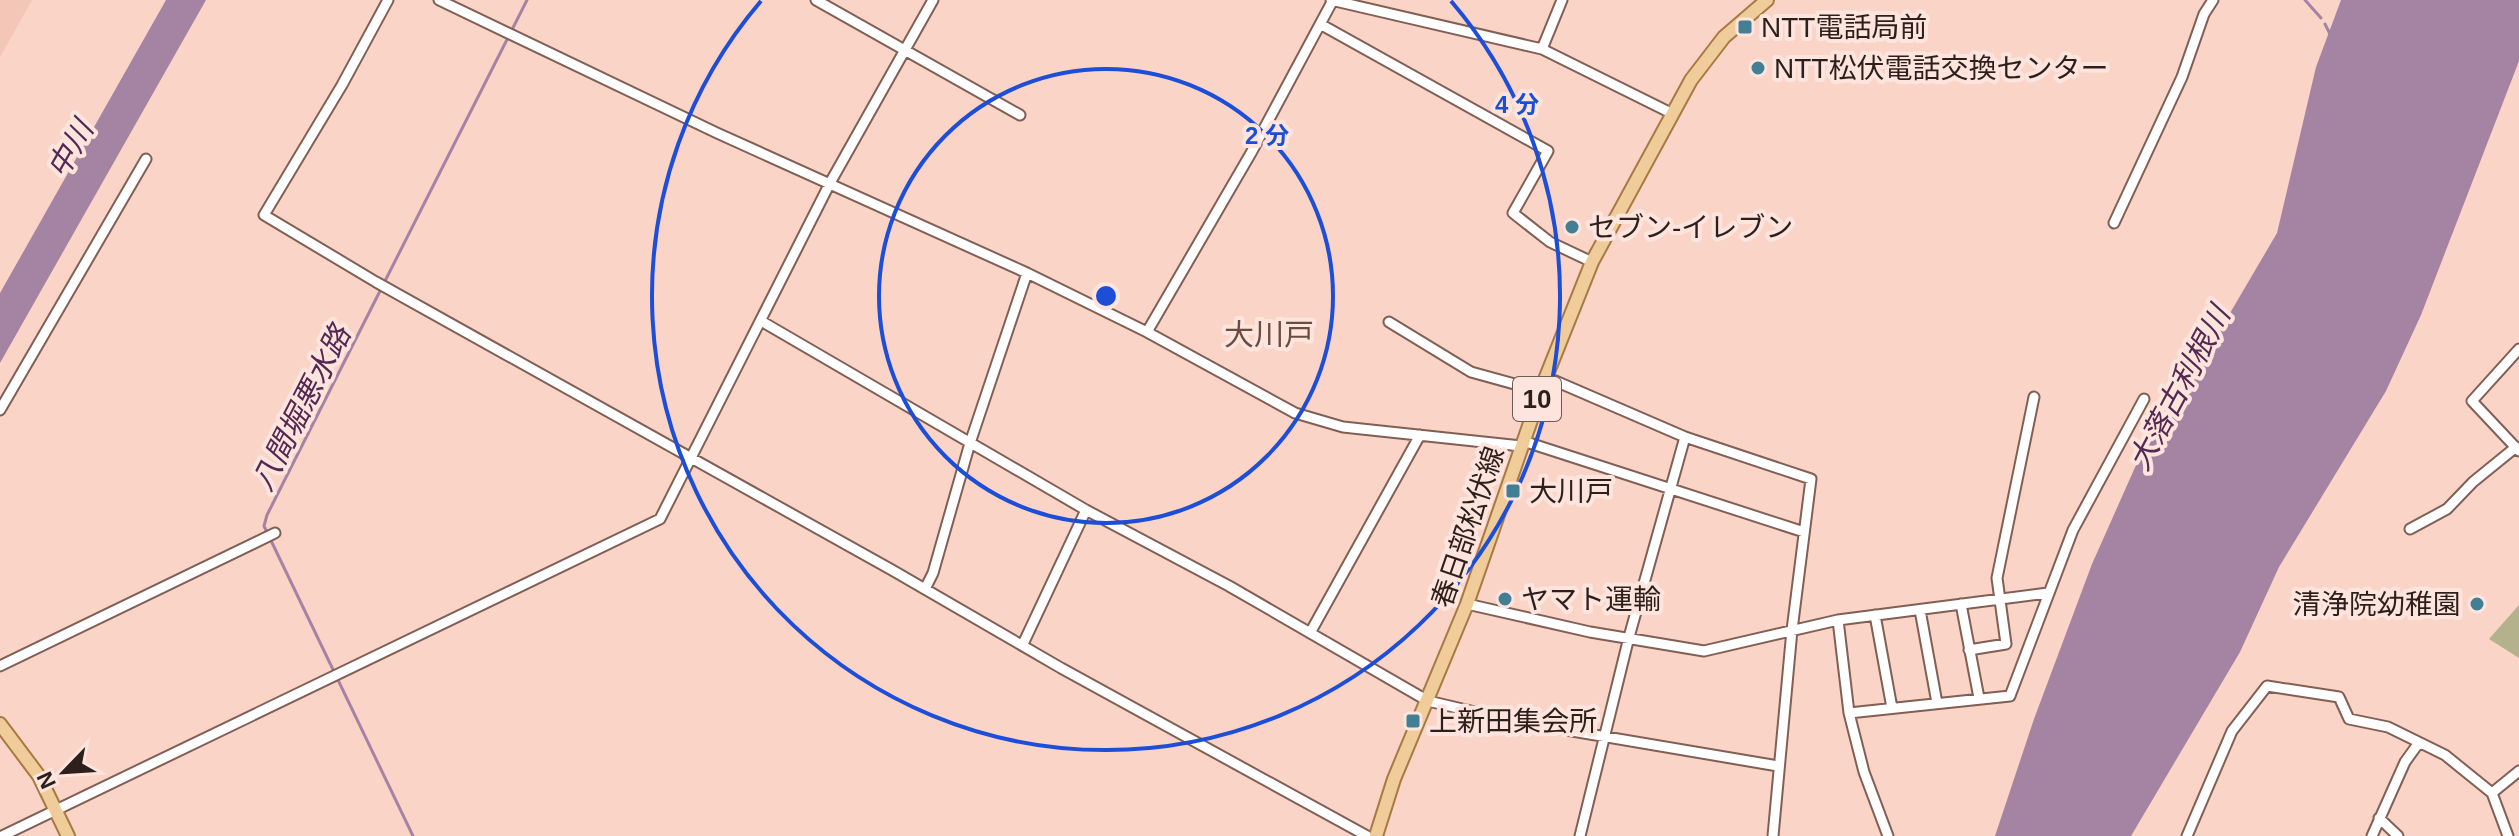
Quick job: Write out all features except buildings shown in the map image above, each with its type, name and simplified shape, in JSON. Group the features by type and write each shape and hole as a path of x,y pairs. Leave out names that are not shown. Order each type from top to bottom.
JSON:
{"main road":[{"name":"春日部松伏線","path":"1376,836 1394,779 1467,604 1540,391 1592,262 1671,113 1706,56 1767,0"},
{"path":"0,724 39,776 68,836"}],"street":[{"path":"388,0 342,85 264,215 376,282 1061,668 1367,836"},
{"path":"439,0 717,133 1027,273 1147,332 1295,413 1343,427 1522,443 1804,532"},
{"path":"816,0 1020,115"},
{"path":"2,836 660,519 830,183 933,0"},
{"path":"1542,49 1562,0"},
{"path":"2114,223 2182,77 2204,14 2213,0"},
{"path":"1147,332 1251,153 1332,1 1542,49 1671,113"},
{"path":"1320,24 1548,151 1513,213 1550,242 1592,262"},
{"path":"0,410 146,159"},
{"path":"925,589 933,573 970,443 1027,273"},
{"path":"761,321 1086,510 1428,701 1603,738 1778,766"},
{"path":"1389,322 1471,372 1540,391"},
{"path":"2410,529 2447,509 2473,482 2517,449 2472,401 2519,349"},
{"path":"1546,377 1685,437 1811,479 1792,630 1773,836"},
{"path":"1969,650 2006,644 1997,578 2034,397"},
{"path":"1849,713 2010,696 2073,530 2144,399"},
{"path":"1310,633 1420,435"},
{"path":"1580,836 1629,637 1685,437"},
{"path":"1023,644 1086,510"},
{"path":"0,666 275,533"},
{"path":"1467,604 1590,632 1704,651 1838,620 2048,593"},
{"path":"1961,604 1979,698"},
{"path":"1920,610 1937,703"},
{"path":"1875,615 1892,708"},
{"path":"1838,620 1849,713 1864,772 1888,836"},
{"path":"2187,836 2232,731 2267,686 2339,697 2349,719 2388,727 2445,755 2492,793 2508,836"},
{"path":"2372,836 2405,762 2418,744"},
{"path":"2492,793 2519,771"},
{"path":"2379,818 2398,836"}],"shaded area":[{"path":"0,0 32,0 0,57"},
{"path":"166,0 206,0 0,363 0,293"},
{"path":"2341,0 2519,0 2519,61 2421,315 2386,391 2279,567 2240,652 2131,836 1995,836 2034,719 2092,564 2149,436 2216,337 2277,233 2316,67"}],"green space":[{"path":"2519,605 2519,658 2489,639"}],"waterway":[{"name":"八間堀悪水路","path":"384,283 527,0"},
{"path":"2305,0 2321,18"},
{"path":"2325,24 2330,34"},
{"name":"八間堀悪水路","path":"381,289 264,526 413,836"}],"place":[{"name":"NTT電話局前","path":"1745,27"},
{"name":"NTT松伏電話交換センター","path":"1758,68"},
{"name":"セブン-イレブン","path":"1572,227"},
{"name":"大川戸","path":"1513,491"},
{"name":"ヤマト運輸","path":"1505,599"},
{"name":"清浄院幼稚園","path":"2477,604"},
{"name":"上新田集会所","path":"1413,721"}],"district":[{"name":"大川戸","path":"1269,334"}],"water label":[{"name":"中川","path":"70,149"},
{"name":"大落古利根川","path":"2179,388"}]}
